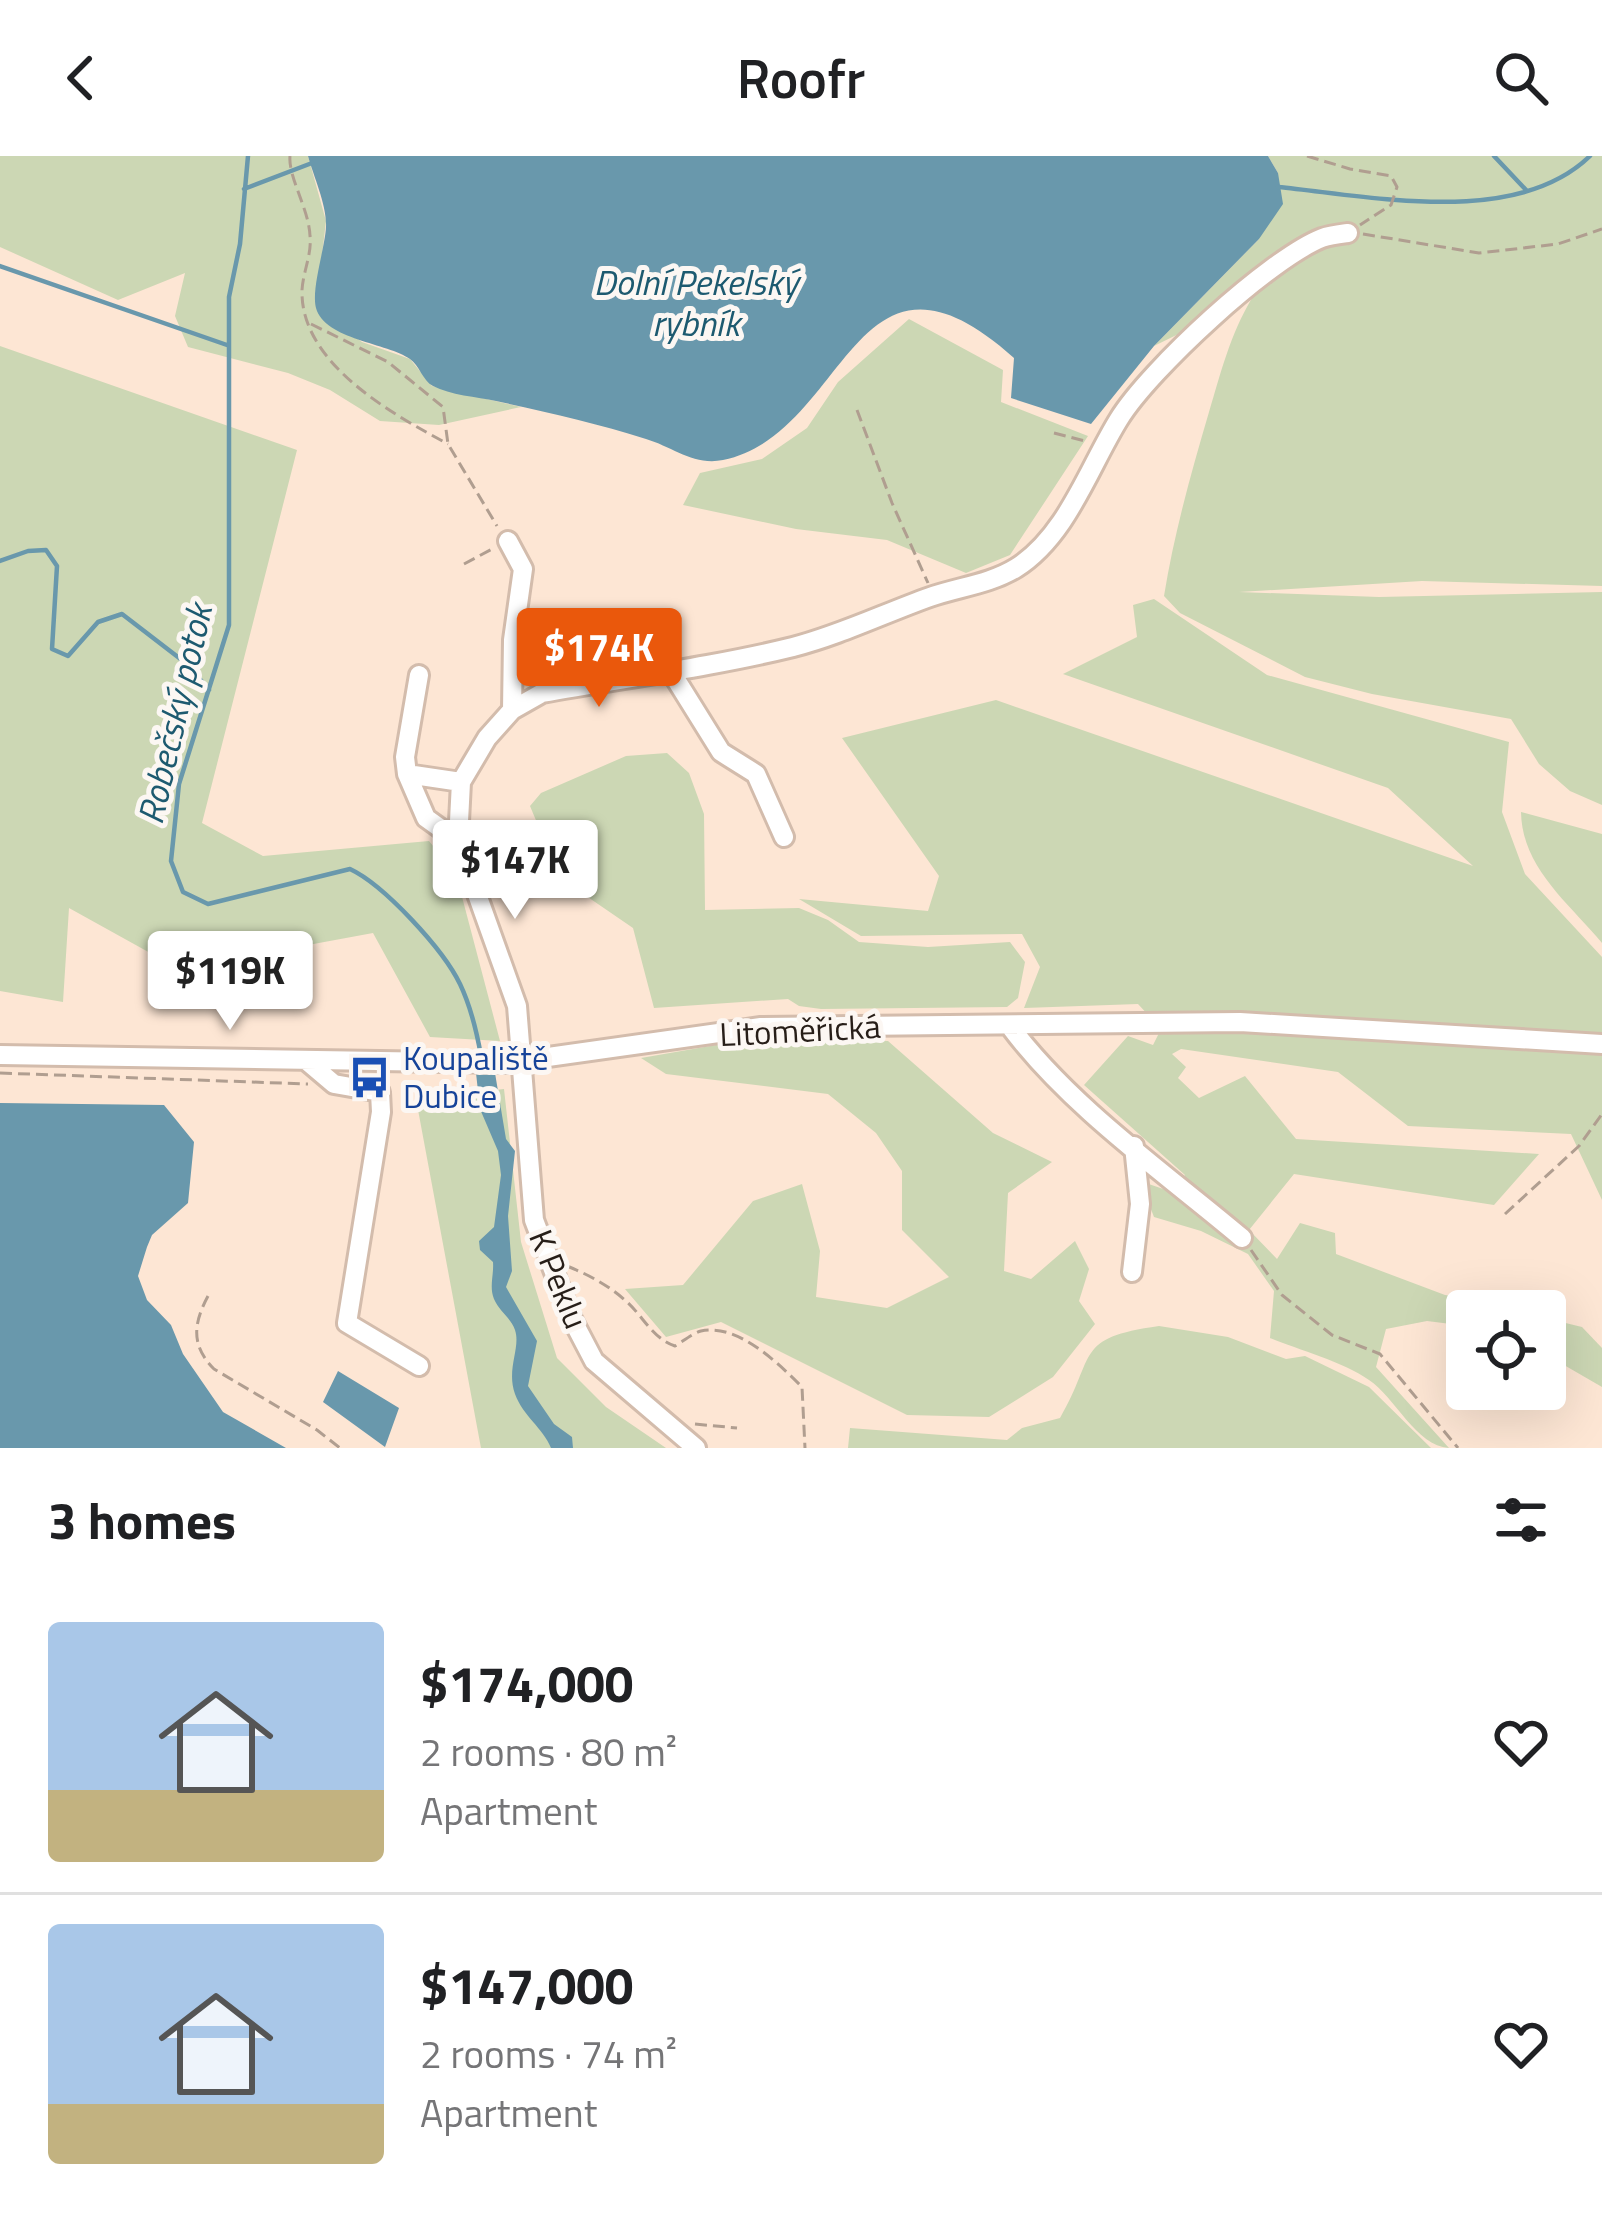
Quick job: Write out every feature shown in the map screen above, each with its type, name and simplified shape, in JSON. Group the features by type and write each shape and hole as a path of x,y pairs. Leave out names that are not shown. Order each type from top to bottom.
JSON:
{"street":[{"path":"458,841 461,782 487,738 512,710 542,693 796,646 1018,567 1064,516 1146,382 1294,253 1324,237 1348,232"},
{"path":"508,541 523,569 512,640 512,710"},
{"path":"670,670 721,752 756,774 784,837"},
{"path":"419,675 405,757 407,774 425,818 458,841"},
{"path":"407,774 461,782"},
{"name":"K Peklu","path":"458,841 518,1006 513,1062 534,1220 572,1319 594,1360 696,1448"},
{"name":"Litoměřická","path":"0,1055 459,1064 513,1062 760,1027 1240,1022 1602,1044"},
{"path":"1009,1024 1055,1076 1242,1238"},
{"path":"308,1062 334,1084 380,1092 381,1112 347,1323 419,1366"},
{"path":"1132,1272 1140,1204 1134,1146"}],"path":[{"path":"290,156 306,204 311,241 302,293 309,323 356,388 448,444"},
{"path":"1307,156 1391,176 1397,188 1391,206 1348,232"},
{"path":"1348,232 1479,253 1558,244 1602,229"},
{"path":"309,323 388,362 443,407 448,444 508,541 464,564"},
{"path":"857,410 899,522 935,595"},
{"path":"1054,433 1104,447"},
{"path":"0,1073 334,1084"},
{"path":"1505,1214 1579,1146 1602,1114"},
{"path":"1242,1238 1282,1295 1332,1335 1380,1354 1458,1448"},
{"path":"549,1260 593,1276 626,1301 660,1340 675,1346 701,1331 722,1333 743,1340 776,1362 802,1387 805,1448"},
{"path":"208,1296 198,1316 195,1338 202,1357 214,1370 340,1448"},
{"path":"670,1421 737,1428"}],"green space":[{"path":"0,156 308,156 326,221 316,307 362,342 410,359 432,386 521,407 439,425 380,421 330,390 288,373 188,347 175,316 185,273 118,300 0,247"},
{"path":"1268,156 1602,156 1602,586 1422,581 1239,592 1379,597 1602,592 1602,805 1570,791 1539,764 1511,719 1305,677 1180,613 1164,596 1218,383 1252,298 1154,346 1259,239 1278,173"},
{"path":"909,319 1003,370 1001,402 1088,436 1010,555 966,573 887,540 796,529 683,505 700,473 762,459 807,428 838,382"},
{"path":"0,346 297,450 202,823 263,856 429,841 456,874 500,1041 430,1037 373,933 179,969 69,908 63,1002 0,991"},
{"path":"1154,599 1267,675 1509,742 1502,812 1525,874 1602,957 1602,1200 1571,1134 1408,1126 1338,1072 1181,1049 1172,1054 1186,1067 1178,1078 1199,1098 1245,1076 1296,1139 1539,1154 1494,1205 1294,1174 1249,1230 1277,1259 1300,1223 1335,1233 1336,1254 1446,1295 1446,1323 1427,1321 1386,1329 1376,1367 1449,1448 1426,1439 1379,1388 1359,1374 1270,1338 1274,1291 1248,1254 1201,1231 1154,1217 1140,1181 1172,1192 1185,1175 1084,1085 1128,1036 1153,1045 1164,1032 1138,1004 1024,1008 1040,967 1022,934 861,936 799,899 928,911 939,876 842,738 996,700 1473,866 1388,788 1063,674 1137,637 1133,605"},
{"path":"667,753 689,773 704,814 705,910 799,908 828,920 859,942 928,947 1010,942 1025,962 1018,998 1007,1007 821,1009 788,999 654,1008 633,928 560,878 530,806 541,793 626,756"},
{"path":"1521,812 1602,834 1602,943 1538,868 1523,832"},
{"path":"762,1037 888,1041 993,1133 1052,1162 1008,1193 1004,1271 1031,1279 1075,1241 1089,1269 1079,1301 1095,1324 1053,1377 989,1417 907,1415 721,1322 666,1337 625,1289 683,1285 753,1201 802,1184 820,1251 816,1297 887,1308 949,1277 902,1230 902,1171 876,1133 828,1094 666,1074 641,1058"},
{"path":"504,1089 521,1242 557,1358 606,1407 666,1448 481,1448 416,1099"},
{"path":"1566,1323 1582,1327 1602,1348 1602,1387 1566,1366"},
{"path":"1159,1326 1228,1337 1286,1359 1305,1356 1369,1387 1431,1448 848,1448 850,1428 1007,1440 1022,1428 1060,1418 1085,1364 1100,1344"}],"water":[{"name":"Dolní Pekelský rybník","path":"308,156 1268,156 1278,173 1283,204 1259,239 1154,346 1091,424 1011,398 1014,358 960,320 918,310 884,320 855,345 799,413 765,442 712,461 590,423 440,389 410,359 331,327 316,308 326,219"},
{"path":"476,1073 495,1073 506,1139 515,1151 508,1216 512,1271 506,1287 537,1341 528,1386 554,1424 572,1437 573,1448 551,1448 515,1394 515,1330 494,1299 493,1262 480,1250 479,1241 494,1227 501,1175 498,1151 480,1109"},
{"path":"0,1103 164,1105 194,1142 188,1203 152,1235 138,1276 147,1300 171,1325 183,1354 223,1412 286,1448 0,1448"},
{"path":"338,1371 399,1408 385,1447 323,1402"}],"waterway":[{"name":"Robečský potok","path":"248,156 240,244 229,297 229,625 179,784 171,861 183,892 208,904 350,869 364,877 411,919 452,970 467,1001 481,1056"},
{"path":"1494,156 1527,191"},
{"path":"1278,187 1398,200 1483,200 1559,178 1590,156"},
{"path":"244,189 312,163"},
{"path":"0,266 227,345"},
{"path":"0,561 46,550 57,566 52,649 68,656 98,622 122,614 187,664 209,690"}],"place":[{"name":"Koupaliště Dubice","path":"369,1077"}]}
